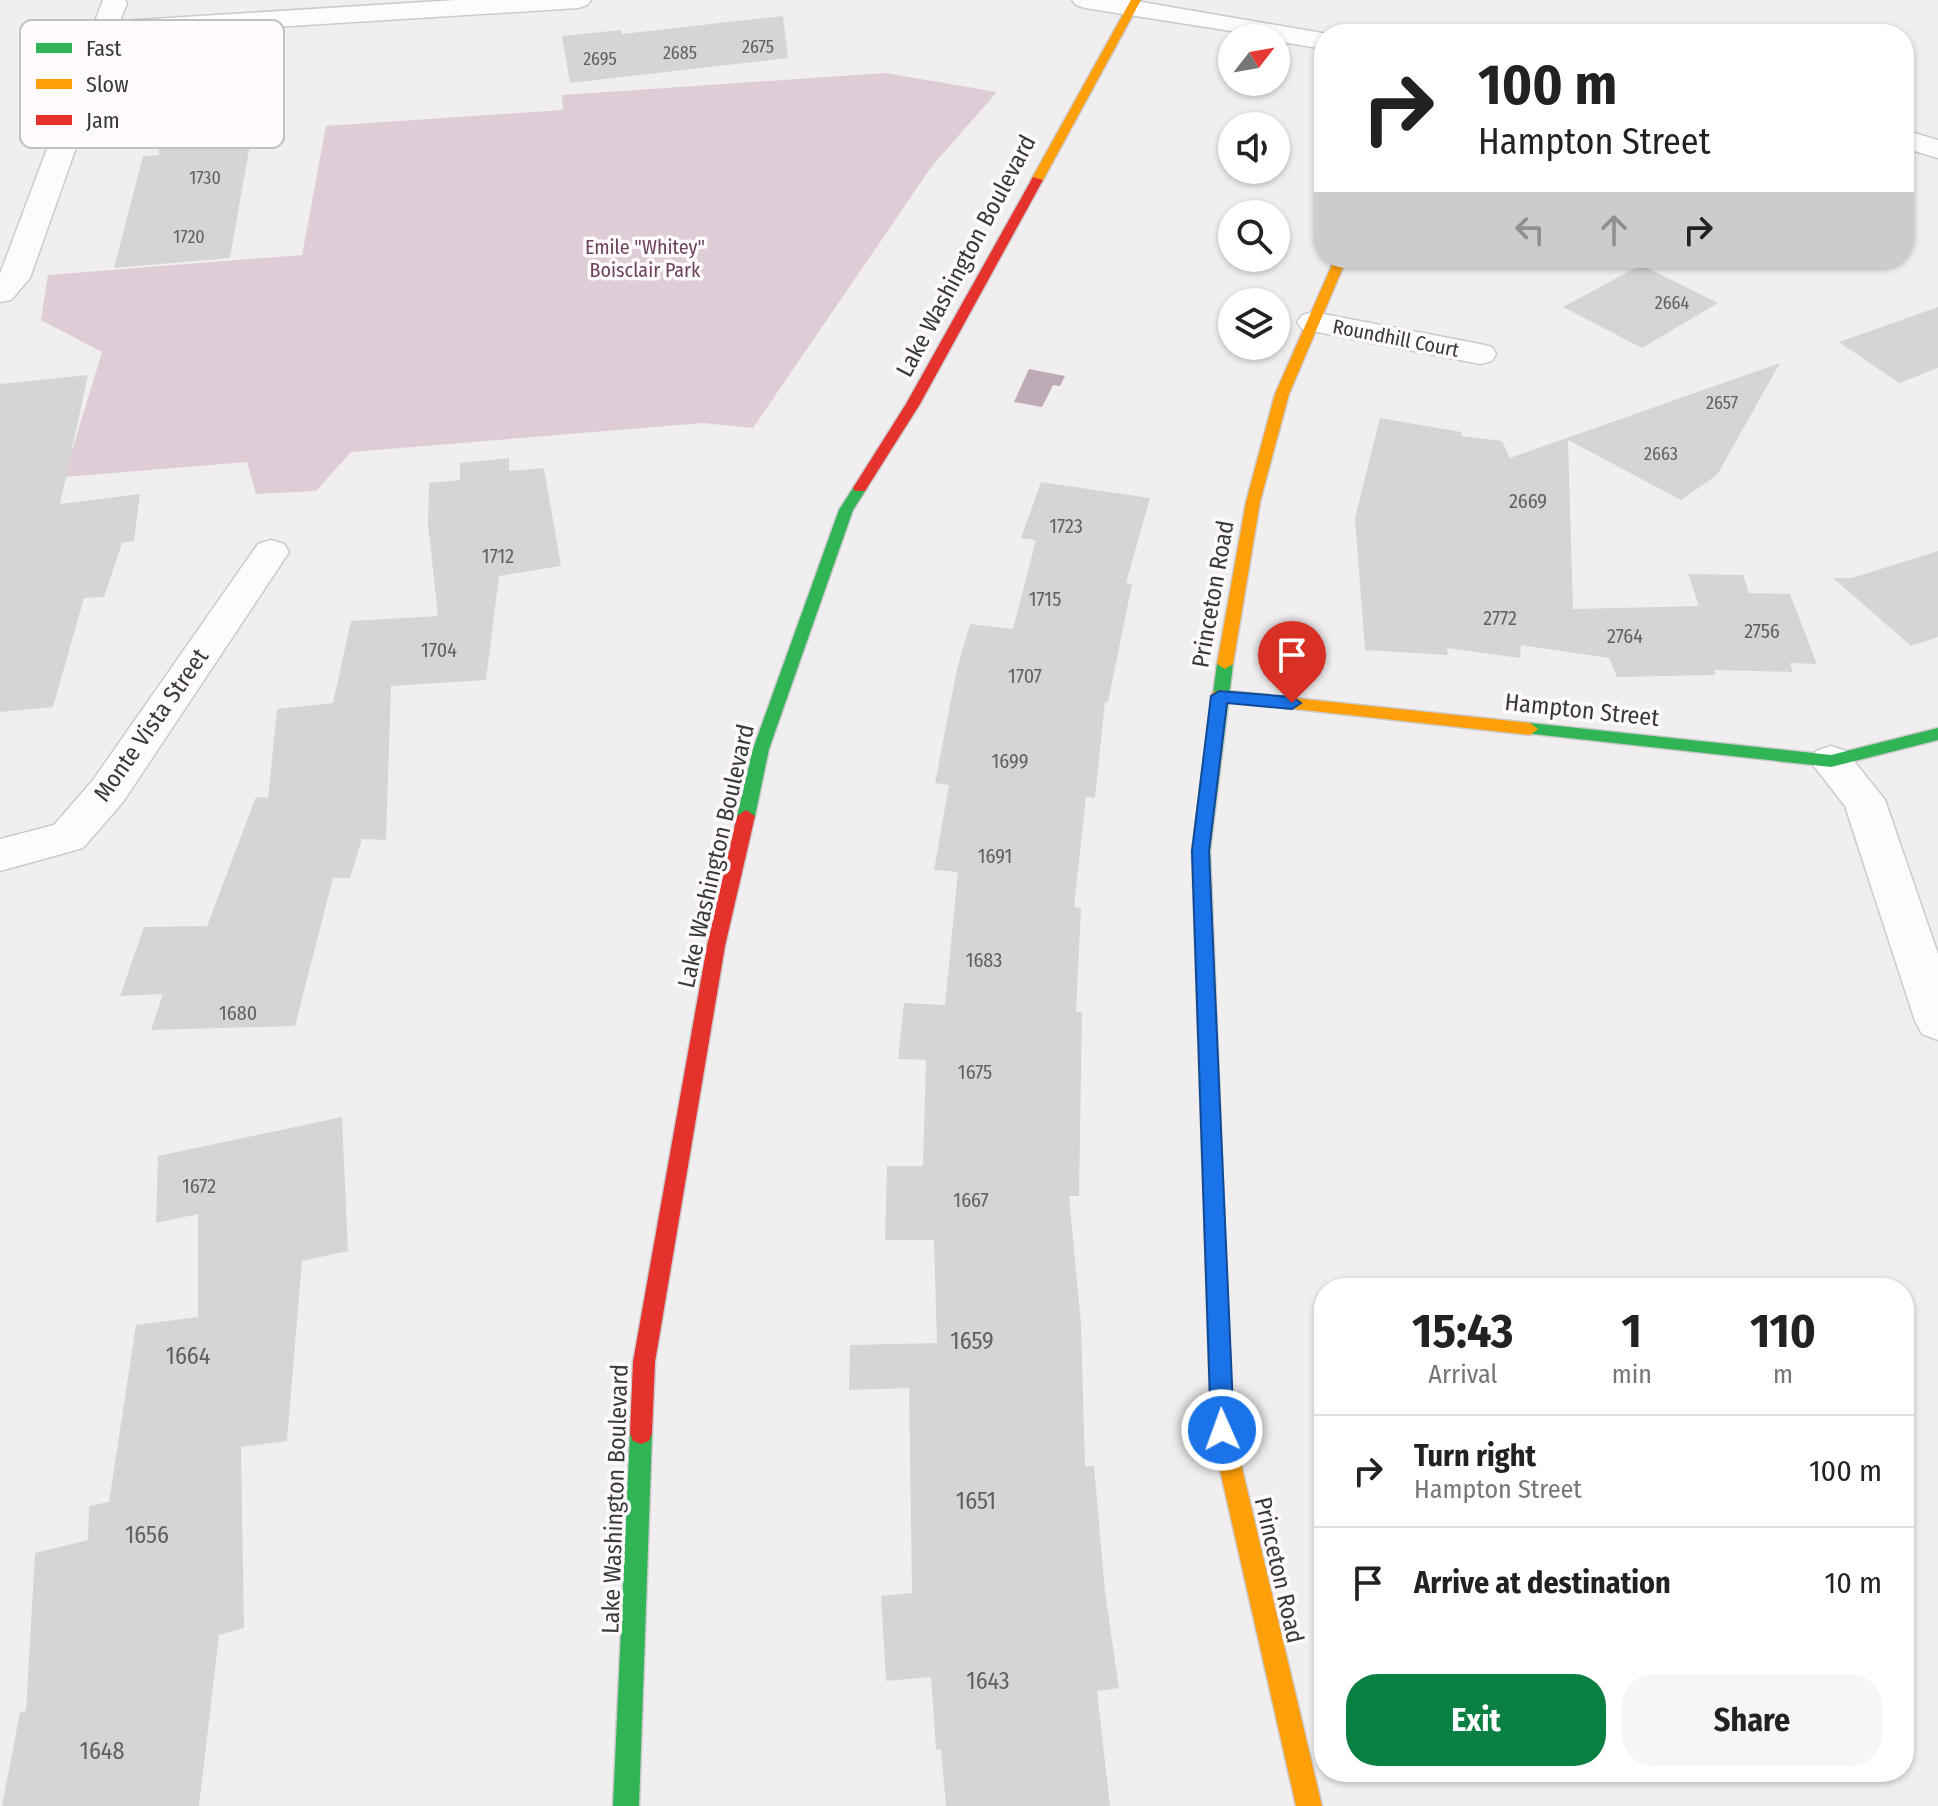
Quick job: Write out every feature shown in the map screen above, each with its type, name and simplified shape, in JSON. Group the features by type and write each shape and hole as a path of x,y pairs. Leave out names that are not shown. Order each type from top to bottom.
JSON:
{"street":[{"path":"108,20 115,0"},
{"path":"217,20 363,7 578,0"},
{"path":"1085,0 1132,4 1314,39"},
{"name":"Lake Washington Boulevard","path":"626,1806 644,1362 716,946 761,749 846,510 920,392 1132,4"},
{"path":"1914,142 1938,149"},
{"path":"0,293 14,278 61,148"},
{"name":"Princeton Road","path":"1309,1806 1222,1430 1201,851 1219,696 1253,502 1282,394 1337,268"},
{"name":"Roundhill Court","path":"1313,322 1480,354"},
{"name":"Monte Vista Street","path":"0,855 68,837 108,791 271,552"},
{"name":"Hampton Street","path":"1219,696 1831,761 1938,734"},
{"path":"1831,761 1864,800 1938,1021"}],"green space":[{"name":"Emile \"Whitey\" Boisclair Park","path":"885,73 997,92 932,166 753,428 703,423 351,452 316,491 256,494 247,462 64,477 102,352 41,320 48,275 302,255 326,126 563,110 562,95"}],"shaded area":[{"path":"1029,369 1065,376 1060,386 1053,385 1042,407 1014,402"}],"building":[{"path":"783,16 788,58 570,83 562,36 621,30 622,34"},
{"path":"159,148 249,148 230,258 114,268 143,156 159,155"},
{"path":"1635,268 1647,268 1718,303 1642,348 1563,307"},
{"path":"1938,307 1938,368 1899,383 1839,342"},
{"path":"1780,363 1717,475 1681,500 1568,440 1573,609 1699,606 1688,574 1743,575 1749,593 1790,594 1817,664 1790,663 1793,672 1714,670 1716,675 1617,677 1609,658 1521,645 1520,658 1447,648 1448,655 1365,650 1355,518 1380,418 1461,432 1461,436 1502,441 1510,458"},
{"path":"88,375 60,504 140,494 134,541 122,543 104,597 84,598 53,707 0,712 0,384"},
{"path":"509,458 509,471 544,468 561,566 499,576 486,680 391,686 386,840 362,839 350,878 333,878 295,1026 151,1030 163,994 120,996 144,927 207,926 256,797 268,798 277,709 333,703 351,621 438,616 428,524 429,483 460,480 460,463"},
{"path":"1041,482 1150,498 1126,583 1132,584 1108,702 1105,702 1095,798 1086,797 1074,907 1081,908 1076,1012 1082,1012 1079,1196 1069,1196 1081,1324 1085,1466 1094,1466 1105,1592 1119,1688 1097,1691 1110,1806 946,1806 941,1749 936,1750 931,1677 886,1681 881,1596 912,1593 909,1388 849,1390 850,1345 937,1343 934,1240 885,1240 887,1166 923,1166 926,1060 898,1059 904,1003 945,1005 958,872 934,870 949,785 935,783 957,669 970,624 1013,629 1036,540 1021,538"},
{"path":"1938,551 1938,637 1911,646 1833,578 1852,578"},
{"path":"342,1117 348,1251 302,1261 287,1441 241,1447 244,1628 219,1635 199,1806 2,1806 20,1712 26,1711 35,1553 88,1540 89,1506 109,1502 136,1325 198,1317 198,1214 156,1223 158,1156"}],"traffic: fast":[{"path":"746,816 761,749 846,510 860,488"},
{"path":"1215,1240 1201,851 1225,664"},
{"path":"1530,729 1831,761 1938,734"},
{"path":"626,1806 641,1433"}],"traffic: slow":[{"path":"1037,180 1136,0"},
{"path":"1225,664 1253,502 1282,394 1337,268"},
{"path":"1219,696 1530,729"},
{"path":"1215,1240 1222,1430 1309,1806"}],"traffic: jam":[{"path":"860,488 913,404 1037,180"},
{"path":"641,1433 644,1362 716,946 746,816"}],"route":[{"path":"1222,1430 1201,851 1219,696 1292,703"}]}
